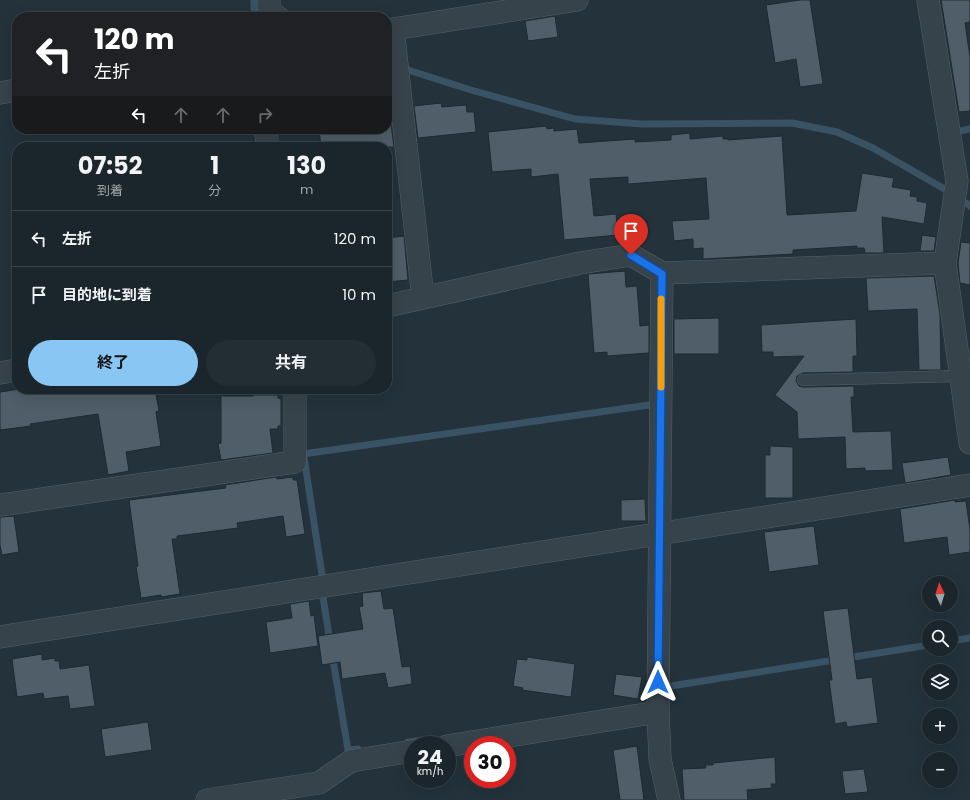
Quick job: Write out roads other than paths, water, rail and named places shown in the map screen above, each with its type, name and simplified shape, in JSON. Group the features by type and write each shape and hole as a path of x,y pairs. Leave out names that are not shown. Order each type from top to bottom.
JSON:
{"street":[{"path":"269,0 269,11 270,12"},
{"path":"392,29 577,0"},
{"path":"928,0 964,184 945,263 970,443"},
{"path":"392,46 422,298"},
{"path":"0,93 12,91"},
{"path":"392,305 580,263 631,255 662,274 945,263"},
{"path":"662,274 658,712 660,759 668,800"},
{"path":"0,373 12,371"},
{"path":"0,505 295,462 295,394"},
{"path":"0,637 970,485"},
{"path":"456,745 658,712"},
{"path":"207,800 319,783 351,761 404,752"}],"lane":[{"path":"803,380 961,376"}],"waterway":[{"path":"254,0 254,9 256,12"},
{"path":"405,69 471,90 575,119 642,124 792,123 837,132 873,148 948,191"},
{"path":"960,131 970,129"},
{"path":"966,203 970,206"},
{"path":"303,454 649,405"},
{"path":"304,457 322,575"},
{"path":"323,597 330,642"},
{"path":"958,640 970,638"},
{"path":"671,686 922,646"},
{"path":"332,654 348,750 358,749"}]}
